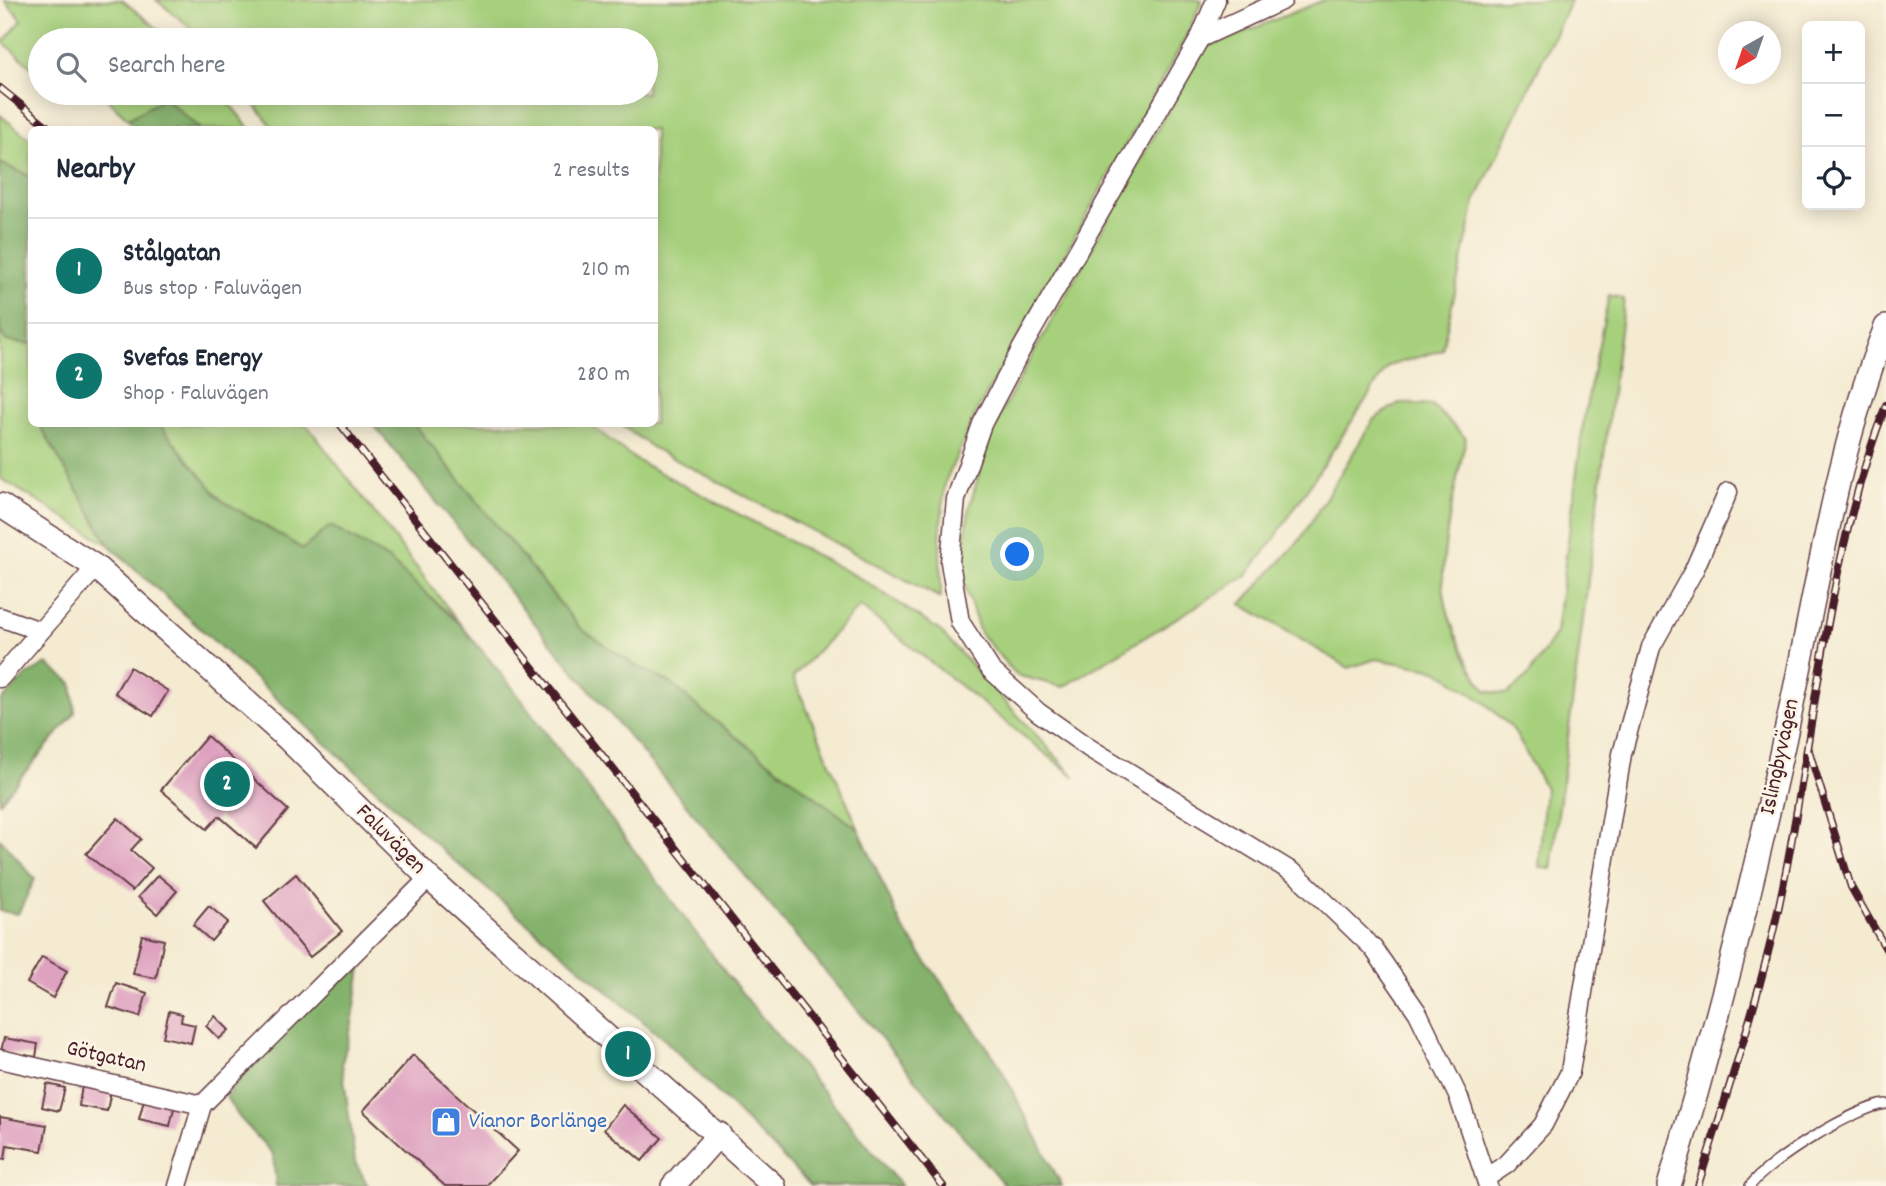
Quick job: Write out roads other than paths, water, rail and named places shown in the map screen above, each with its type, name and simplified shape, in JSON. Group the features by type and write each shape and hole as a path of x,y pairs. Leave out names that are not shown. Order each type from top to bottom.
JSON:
{"street":[{"path":"1216,0 1200,38 1022,348 982,424 956,499 950,562 960,622 991,670 1038,712 1089,748 1297,875 1373,948 1419,1013 1459,1098 1487,1182 1543,1125 1570,1072 1622,754 1651,647 1694,570 1728,492"},
{"path":"1200,38 1283,0"},
{"name":"Islingbyvägen","path":"1669,1186 1730,976 1767,823 1848,446 1870,368 1886,327"},
{"name":"Faluvägen","path":"0,505 96,567 288,739 429,878 719,1134 774,1186"},
{"path":"0,678 96,567"},
{"path":"0,617 40,631"},
{"path":"178,1186 202,1105 429,878"},
{"name":"Götgatan","path":"0,1059 202,1105"},
{"path":"673,1186 719,1134"}],"lane":[{"path":"1750,1186 1808,1140 1873,1105 1886,1104"}],"railway":[{"path":"0,88 47,126"},
{"path":"1698,1186 1765,966 1782,891 1835,584 1866,464 1886,405"},
{"path":"342,427 943,1186"},
{"path":"1809,751 1851,887 1886,949"}],"place":[{"name":"Svefas Energy","path":"227,784"},
{"name":"Stålgatan","path":"628,1054"},
{"name":"Vianor Borlänge","path":"446,1122"}]}
